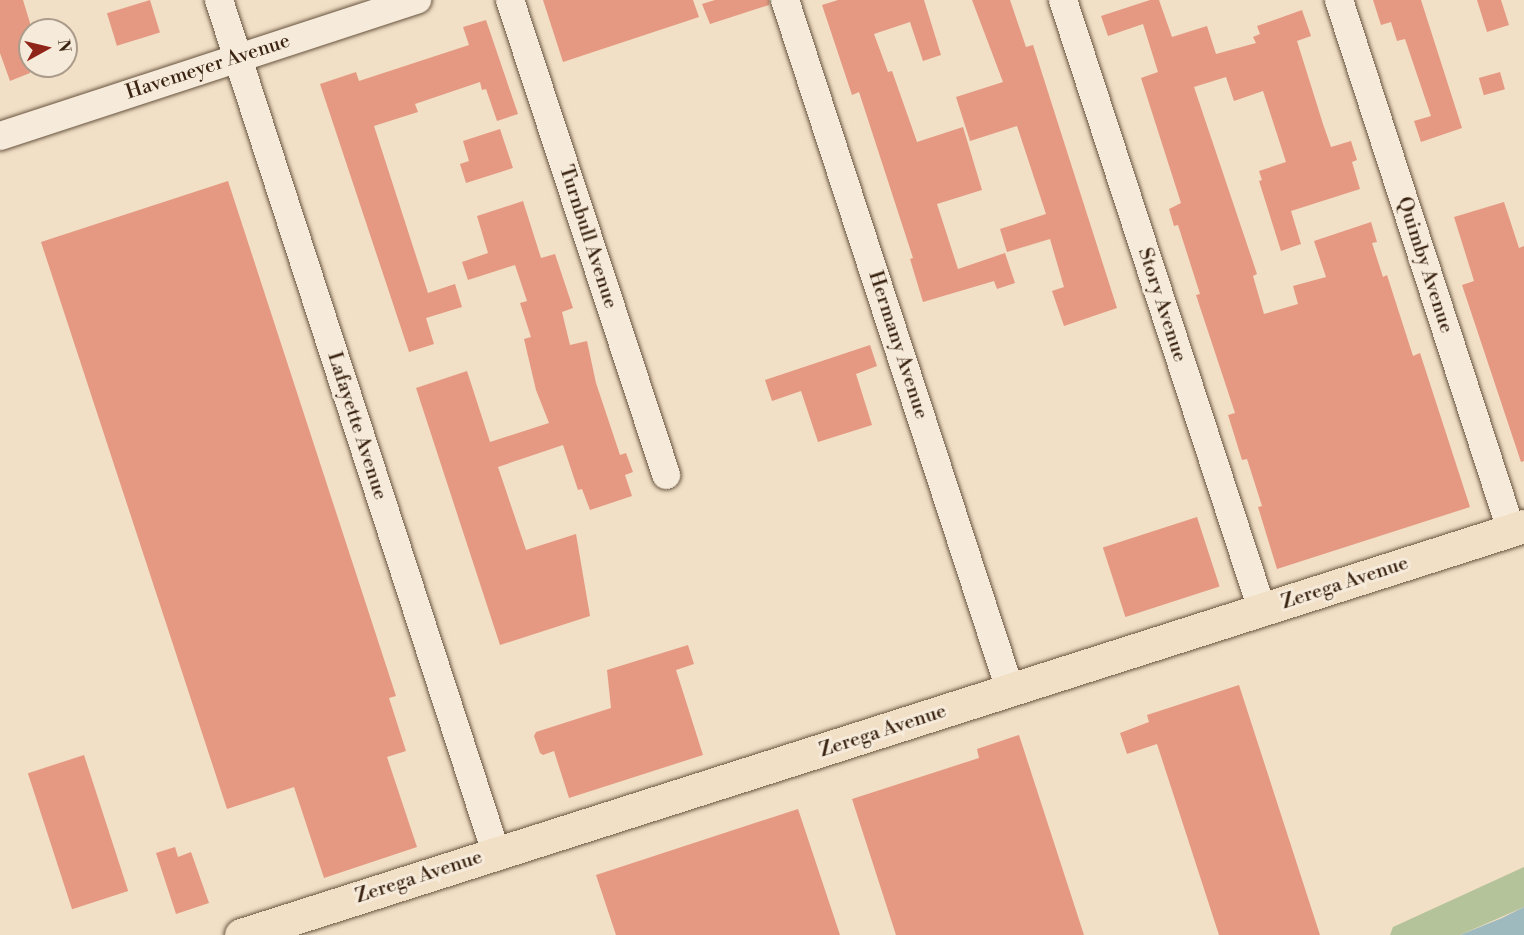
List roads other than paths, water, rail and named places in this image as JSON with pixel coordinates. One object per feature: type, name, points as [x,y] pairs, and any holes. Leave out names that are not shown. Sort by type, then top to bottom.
[{"type":"main road","name":"Zerega Avenue","points":[[241,935],[1518,528]]},
{"type":"street","name":"Lafayette Avenue","points":[[219,0],[496,853]]},
{"type":"street","name":"Havemeyer Avenue","points":[[0,136],[417,0]]},
{"type":"street","name":"Turnbull Avenue","points":[[510,0],[666,475]]},
{"type":"street","name":"Hermany Avenue","points":[[785,0],[1010,690]]},
{"type":"street","name":"Story Avenue","points":[[1063,0],[1262,610]]},
{"type":"street","name":"Quimby Avenue","points":[[1339,0],[1518,528]]},
{"type":"water","points":[[1524,907],[1524,935],[1460,935],[1502,918]]}]
